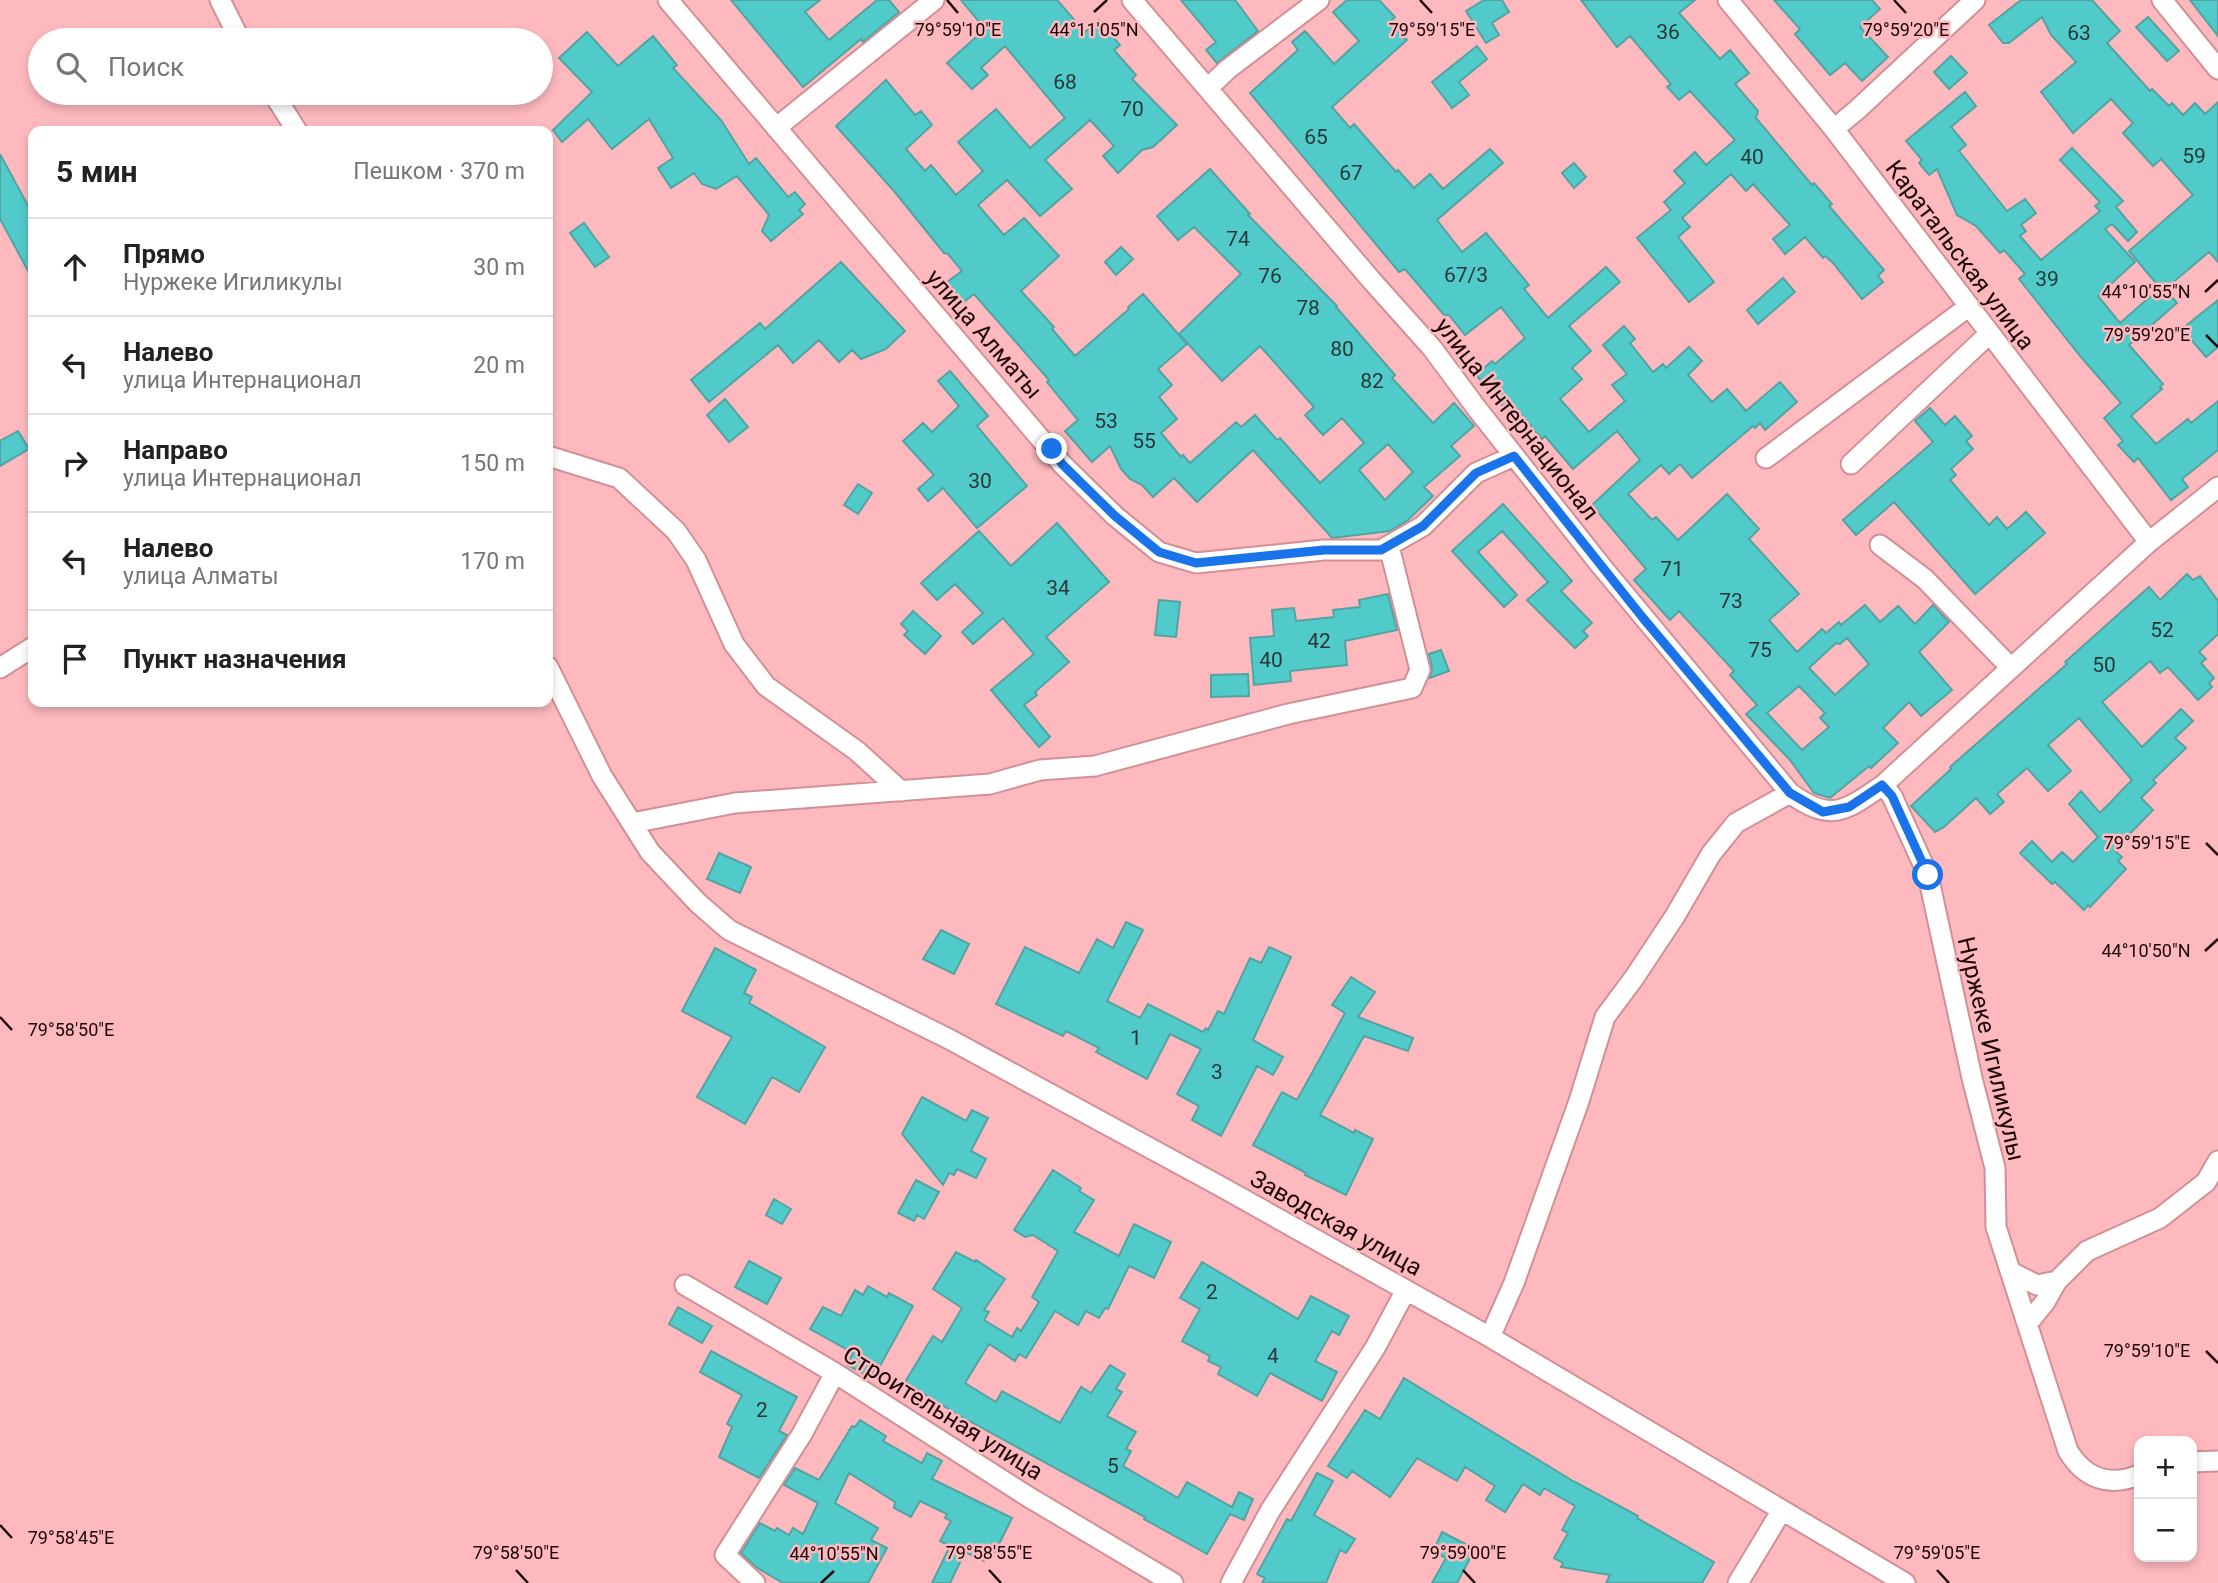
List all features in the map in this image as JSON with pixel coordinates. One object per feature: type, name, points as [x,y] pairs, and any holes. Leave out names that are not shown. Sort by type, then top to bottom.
[{"type":"street","points":[[220,0],[234,28]]},
{"type":"street","name":"улица Алматы","points":[[668,0],[1062,464],[1115,516],[1159,552],[1196,563],[1324,550],[1381,550],[1423,526],[1476,473],[1514,456]]},
{"type":"street","points":[[776,128],[934,0]]},
{"type":"street","name":"улица Интернационал","points":[[1132,0],[1432,348],[1643,618],[1790,793],[1823,812],[1849,807],[1882,785],[2148,542],[2218,487]]},
{"type":"street","points":[[1208,88],[1228,69],[1319,0]]},
{"type":"street","name":"Каратальская улица","points":[[1728,0],[1834,129],[2148,542]]},
{"type":"street","points":[[1834,129],[1975,0]]},
{"type":"street","points":[[2162,0],[2218,69]]},
{"type":"street","points":[[281,105],[294,126]]},
{"type":"street","points":[[1766,458],[1968,307]]},
{"type":"street","points":[[1851,464],[1989,334]]},
{"type":"street","points":[[553,458],[619,478],[666,522],[696,560],[734,643],[766,686],[857,751],[901,791]]},
{"type":"street","points":[[1880,545],[1925,579],[2011,668]]},
{"type":"street","points":[[632,823],[735,803],[990,784],[1040,771],[1095,766],[1288,714],[1412,688],[1420,670],[1389,546]]},
{"type":"street","points":[[0,668],[28,650]]},
{"type":"street","name":"Заводская улица","points":[[553,677],[602,776],[650,852],[698,903],[729,930],[949,1040],[1218,1185],[1490,1337],[1905,1583]]},
{"type":"street","name":"Нуржеке Игиликулы","points":[[1882,785],[1892,796],[1928,875],[1972,1078],[1995,1168],[1996,1227],[2068,1451],[2078,1468],[2098,1479],[2125,1481],[2134,1477]]},
{"type":"street","points":[[1490,1337],[1514,1283],[1579,1101],[1605,1017],[1675,916],[1711,855],[1736,823],[1790,793]]},
{"type":"street","points":[[2028,1322],[2045,1302],[2057,1281],[2087,1251],[2160,1218],[2206,1182],[2218,1161]]},
{"type":"street","points":[[2011,1272],[2037,1285],[2057,1281]]},
{"type":"street","name":"Строительная улица","points":[[685,1285],[835,1373],[1016,1489],[1173,1583]]},
{"type":"street","points":[[1231,1583],[1270,1511],[1375,1348],[1406,1290]]},
{"type":"street","points":[[755,1583],[724,1555],[802,1434],[835,1373]]},
{"type":"street","points":[[2197,1462],[2218,1461]]},
{"type":"street","points":[[1738,1583],[1782,1510]]},
{"type":"building","points":[[731,0],[820,0],[805,12],[829,40],[877,0],[889,0],[899,12],[863,42],[861,39],[803,87]]},
{"type":"building","points":[[961,0],[1057,0],[1085,32],[1099,20],[1120,45],[1114,50],[1136,75],[1132,79],[1177,125],[1153,147],[1142,150],[1118,173],[1103,156],[1114,146],[1090,120],[1045,160],[1072,189],[1040,216],[1007,180],[978,205],[1004,235],[1024,218],[1059,256],[1021,291],[1054,327],[1052,329],[1075,356],[1143,294],[1187,344],[1158,369],[1172,385],[1159,397],[1177,419],[1161,433],[1181,457],[1183,455],[1190,463],[1236,422],[1241,427],[1255,415],[1277,440],[1280,438],[1320,483],[1364,443],[1342,418],[1323,435],[1305,415],[1314,407],[1260,346],[1222,381],[1179,334],[1241,274],[1194,227],[1178,240],[1157,216],[1210,169],[1250,214],[1248,215],[1337,306],[1395,375],[1392,378],[1433,423],[1454,403],[1474,426],[1451,446],[1460,456],[1424,487],[1433,496],[1408,520],[1390,531],[1332,538],[1253,450],[1197,502],[1174,478],[1153,497],[1121,469],[1110,446],[1092,462],[1065,431],[1078,420],[1047,382],[1049,380],[974,294],[955,309],[939,288],[962,271],[836,126],[886,80],[915,115],[921,111],[932,125],[906,149],[925,171],[931,165],[956,195],[983,171],[958,142],[996,109],[1030,148],[1065,118],[1005,46],[981,68],[988,75],[972,89],[947,63],[985,29]],"holes":[[[1388,444],[1413,472],[1385,500],[1359,470]]]},
{"type":"building","points":[[1181,0],[1235,0],[1258,31],[1217,63],[1206,50],[1216,42]]},
{"type":"building","points":[[1347,0],[1379,0],[1395,17],[1390,22],[1407,40],[1332,107],[1350,128],[1354,124],[1396,172],[1398,170],[1414,188],[1430,174],[1443,189],[1490,149],[1503,163],[1437,220],[1462,252],[1486,233],[1529,285],[1524,289],[1548,318],[1606,267],[1620,282],[1569,326],[1591,351],[1572,368],[1582,379],[1560,399],[1589,432],[1625,401],[1612,385],[1627,374],[1603,345],[1624,326],[1635,339],[1630,343],[1653,372],[1663,364],[1666,368],[1689,347],[1702,361],[1688,375],[1712,402],[1727,389],[1746,411],[1780,382],[1797,402],[1765,430],[1760,423],[1755,428],[1753,426],[1692,478],[1680,464],[1669,474],[1661,465],[1628,494],[1652,520],[1656,517],[1678,540],[1727,494],[1759,529],[1749,539],[1799,594],[1769,620],[1797,652],[1822,629],[1826,633],[1839,622],[1841,625],[1865,605],[1880,622],[1898,606],[1915,624],[1933,605],[1949,622],[1919,652],[1952,690],[1921,716],[1909,702],[1883,728],[1898,743],[1871,768],[1869,766],[1830,798],[1814,793],[1790,760],[1746,714],[1757,705],[1730,675],[1734,671],[1679,611],[1670,620],[1634,580],[1646,569],[1592,505],[1640,460],[1617,431],[1573,469],[1545,436],[1542,439],[1513,405],[1507,411],[1476,375],[1492,361],[1495,364],[1525,338],[1501,307],[1465,335],[1405,269],[1399,272],[1250,93],[1298,50],[1292,42],[1305,31],[1334,64],[1359,41],[1333,12]],"holes":[[[1847,638],[1869,664],[1835,695],[1809,668],[1836,643],[1840,644]],[[1799,686],[1825,713],[1820,718],[1829,727],[1802,750],[1767,713]]]},
{"type":"building","points":[[1484,0],[1502,0],[1509,12],[1492,23],[1499,35],[1486,43],[1466,11]]},
{"type":"building","points":[[1581,0],[1695,0],[1679,13],[1720,59],[1730,50],[1749,73],[1735,84],[1758,111],[1756,118],[1812,185],[1814,183],[1832,204],[1829,206],[1884,270],[1878,276],[1883,282],[1862,299],[1833,263],[1825,256],[1823,258],[1805,237],[1785,254],[1773,239],[1790,225],[1753,184],[1746,191],[1731,174],[1682,218],[1690,227],[1678,237],[1714,282],[1689,302],[1637,238],[1671,210],[1664,202],[1685,183],[1674,171],[1695,152],[1706,165],[1735,140],[1690,91],[1679,100],[1667,87],[1671,84],[1630,36],[1617,47]]},
{"type":"building","points":[[1774,0],[1872,0],[1880,9],[1860,27],[1888,57],[1862,81],[1845,63],[1830,75],[1795,34],[1800,29]]},
{"type":"building","points":[[2021,0],[2092,0],[2120,31],[2107,43],[2150,91],[2152,89],[2169,106],[2172,103],[2183,115],[2195,103],[2205,114],[2218,102],[2218,262],[2209,252],[2165,289],[2177,303],[2129,345],[2163,384],[2160,387],[2162,389],[2131,416],[2156,444],[2188,419],[2191,423],[2218,401],[2218,450],[2182,479],[2188,487],[2171,500],[2138,458],[2134,462],[2118,445],[2123,441],[2104,418],[2121,403],[2019,279],[2025,274],[2004,250],[2000,253],[1976,226],[1957,215],[1937,169],[1929,175],[1919,163],[1922,160],[1906,141],[1965,92],[1976,106],[1951,127],[1966,145],[1959,151],[2007,211],[2025,199],[2036,213],[2021,225],[2026,231],[2020,236],[2041,260],[2100,211],[2095,206],[2100,202],[2060,160],[2072,148],[2123,201],[2116,207],[2137,232],[2128,241],[2112,224],[2105,229],[2135,262],[2098,296],[2120,323],[2160,288],[2129,251],[2193,195],[2161,159],[2153,166],[2123,133],[2133,123],[2111,99],[2073,133],[2041,92],[2076,62],[2051,35],[2042,17],[2009,43],[2003,43],[1989,25]]},
{"type":"building","points":[[2190,0],[2218,0],[2218,36]]},
{"type":"building","points":[[2148,17],[2179,51],[2167,61],[2136,27]]},
{"type":"building","points":[[587,32],[618,66],[653,36],[677,65],[673,68],[721,120],[749,164],[756,158],[788,197],[795,192],[805,204],[799,210],[803,214],[771,241],[762,231],[769,215],[737,176],[716,189],[702,184],[694,173],[671,188],[658,168],[673,158],[649,119],[612,149],[588,119],[562,142],[553,130],[592,92],[559,58]]},
{"type":"building","points":[[1477,46],[1487,59],[1459,82],[1469,95],[1452,108],[1432,82]]},
{"type":"building","points":[[1951,56],[1967,73],[1949,89],[1934,72]]},
{"type":"building","points":[[0,154],[28,206],[28,271],[0,219]]},
{"type":"building","points":[[1574,163],[1586,177],[1574,188],[1562,173]]},
{"type":"building","points":[[584,223],[609,257],[595,267],[570,233]]},
{"type":"building","points":[[1121,247],[1133,259],[1116,275],[1105,262]]},
{"type":"building","points":[[841,262],[905,331],[886,349],[861,359],[852,350],[839,362],[819,340],[793,363],[778,345],[709,402],[691,380],[760,323],[765,329]]},
{"type":"building","points":[[1783,278],[1795,292],[1758,324],[1747,310]]},
{"type":"building","points":[[2218,300],[2218,347],[2206,357],[2182,329]]},
{"type":"building","points":[[950,371],[988,416],[977,426],[1027,486],[977,528],[943,488],[928,501],[918,489],[934,475],[903,441],[923,423],[932,432],[959,406],[938,381]]},
{"type":"building","points":[[725,399],[748,427],[729,442],[707,415]]},
{"type":"building","points":[[1930,408],[1945,425],[1955,416],[1972,436],[1966,441],[1973,449],[1951,469],[1956,475],[1950,480],[1989,525],[1997,517],[2007,529],[2026,512],[2045,533],[1975,594],[1894,502],[1856,535],[1843,520],[1933,442],[1915,421]]},
{"type":"building","points":[[18,431],[28,450],[0,466],[0,441]]},
{"type":"building","points":[[858,484],[872,493],[858,514],[844,505]]},
{"type":"building","points":[[1503,504],[1572,581],[1561,591],[1592,623],[1583,631],[1588,636],[1575,648],[1527,600],[1548,582],[1502,531],[1478,552],[1517,595],[1504,607],[1452,551]]},
{"type":"building","points":[[1057,523],[1109,582],[1046,637],[1069,662],[1024,705],[1050,737],[1039,747],[991,690],[1034,654],[1003,618],[973,644],[962,632],[983,613],[955,584],[937,600],[921,583],[979,531],[1011,566]]},
{"type":"building","points":[[2187,574],[2193,580],[2200,576],[2218,601],[2218,634],[2199,652],[2206,659],[2201,663],[2214,678],[2209,683],[2212,687],[2198,700],[2168,667],[2160,673],[2150,661],[2102,702],[2142,747],[2181,709],[2193,721],[2175,738],[2186,748],[2153,780],[2156,783],[2141,798],[2153,810],[2114,850],[2122,857],[2118,861],[2126,869],[2090,907],[2088,905],[2084,910],[2020,853],[2032,841],[2052,862],[2062,852],[2073,862],[2098,837],[2069,804],[2081,791],[2100,813],[2132,780],[2079,718],[2048,745],[2071,771],[2048,791],[2027,768],[1997,794],[2004,802],[1990,814],[1976,798],[1935,832],[1911,806],[1951,769],[1950,767],[2149,587],[2160,600]]},
{"type":"building","points":[[1388,594],[1397,630],[1345,641],[1347,665],[1290,671],[1291,681],[1254,685],[1250,638],[1274,636],[1272,610],[1294,608],[1296,621],[1334,617],[1333,610],[1360,607],[1359,600]]},
{"type":"building","points":[[1159,600],[1180,602],[1176,637],[1155,635]]},
{"type":"building","points":[[913,611],[941,636],[925,654],[904,635],[908,631],[901,624]]},
{"type":"building","points":[[1441,650],[1449,671],[1430,678],[1432,668],[1429,654]]},
{"type":"building","points":[[1248,674],[1249,696],[1211,697],[1211,675]]},
{"type":"building","points":[[719,853],[751,867],[740,893],[707,879]]},
{"type":"building","points":[[1126,922],[1143,930],[1107,1001],[1140,1018],[1148,1004],[1203,1032],[1206,1028],[1208,1030],[1218,1011],[1224,1014],[1250,958],[1261,963],[1269,947],[1291,957],[1253,1040],[1283,1057],[1273,1075],[1257,1066],[1221,1136],[1192,1120],[1199,1106],[1177,1094],[1201,1049],[1170,1034],[1147,1079],[1096,1052],[1099,1048],[1066,1031],[1063,1036],[996,1004],[1025,947],[1079,973],[1097,939],[1113,948]]},
{"type":"building","points":[[941,930],[969,944],[954,974],[923,959]]},
{"type":"building","points":[[715,948],[756,970],[744,993],[752,997],[749,1003],[825,1047],[799,1092],[772,1077],[745,1124],[697,1097],[732,1037],[682,1011]]},
{"type":"building","points":[[1351,977],[1375,992],[1358,1017],[1413,1038],[1408,1051],[1364,1036],[1320,1115],[1354,1133],[1355,1130],[1373,1139],[1346,1195],[1253,1145],[1282,1092],[1297,1100],[1345,1013],[1332,1005]]},
{"type":"building","points":[[922,1097],[966,1121],[972,1110],[988,1118],[971,1151],[986,1159],[976,1178],[957,1169],[954,1175],[949,1173],[943,1185],[902,1134]]},
{"type":"building","points":[[1053,1170],[1094,1200],[1074,1232],[1119,1256],[1134,1224],[1171,1242],[1154,1278],[1129,1266],[1108,1309],[1105,1308],[1099,1318],[1086,1311],[1078,1325],[1055,1311],[1026,1358],[1019,1354],[1015,1361],[989,1344],[965,1383],[996,1402],[1002,1391],[1060,1423],[1081,1387],[1091,1393],[1110,1365],[1125,1374],[1116,1389],[1122,1392],[1107,1416],[1136,1432],[1126,1449],[1131,1451],[1123,1466],[1178,1498],[1187,1482],[1232,1507],[1239,1492],[1253,1499],[1244,1520],[1230,1514],[1207,1554],[960,1416],[905,1382],[933,1336],[942,1342],[962,1308],[933,1289],[956,1252],[975,1262],[976,1260],[1005,1279],[984,1310],[989,1312],[984,1320],[1012,1337],[1017,1328],[1021,1331],[1039,1302],[1032,1297],[1058,1251],[1033,1235],[1025,1237],[1014,1230]]},
{"type":"building","points":[[916,1180],[939,1192],[924,1219],[917,1215],[914,1221],[898,1213]]},
{"type":"building","points":[[774,1199],[791,1209],[782,1224],[766,1215]]},
{"type":"building","points":[[749,1261],[781,1278],[767,1304],[735,1287]]},
{"type":"building","points":[[1202,1262],[1298,1319],[1311,1296],[1349,1316],[1339,1335],[1332,1331],[1315,1361],[1337,1372],[1322,1401],[1270,1373],[1257,1396],[1218,1374],[1221,1367],[1208,1361],[1210,1356],[1182,1341],[1200,1309],[1180,1298]]},
{"type":"building","points":[[868,1286],[887,1297],[889,1293],[913,1306],[875,1375],[866,1370],[864,1374],[847,1365],[853,1353],[810,1329],[823,1307],[841,1316],[855,1290],[863,1295]]},
{"type":"building","points":[[678,1307],[712,1326],[702,1343],[669,1324]]},
{"type":"building","points":[[711,1351],[797,1397],[779,1431],[787,1435],[759,1478],[719,1457],[732,1427],[727,1424],[742,1395],[700,1372]]},
{"type":"building","points":[[1404,1378],[1573,1481],[1714,1562],[1702,1583],[1606,1583],[1610,1575],[1561,1567],[1563,1563],[1554,1558],[1568,1533],[1562,1530],[1575,1506],[1544,1488],[1540,1495],[1523,1484],[1505,1512],[1486,1500],[1495,1486],[1465,1467],[1457,1481],[1417,1458],[1390,1497],[1352,1471],[1347,1478],[1328,1466],[1365,1410],[1380,1419]]},
{"type":"building","points":[[860,1420],[886,1436],[883,1441],[922,1463],[927,1453],[942,1461],[932,1479],[1012,1518],[995,1552],[990,1549],[984,1561],[965,1552],[950,1583],[932,1583],[950,1546],[940,1541],[951,1521],[945,1518],[947,1514],[920,1501],[911,1517],[894,1508],[895,1502],[849,1473],[835,1503],[878,1528],[871,1540],[887,1548],[868,1583],[783,1583],[756,1567],[741,1553],[760,1523],[789,1535],[793,1528],[803,1534],[818,1503],[784,1485],[795,1468],[819,1480],[852,1426],[855,1427]]},
{"type":"building","points":[[1317,1473],[1333,1481],[1314,1515],[1355,1539],[1346,1553],[1340,1550],[1326,1583],[1262,1583],[1265,1578],[1257,1574],[1287,1519],[1291,1521]]},
{"type":"building","points":[[1442,1532],[1475,1549],[1457,1583],[1432,1583],[1446,1558],[1433,1551]]},
{"type":"route","points":[[1052,449],[1062,464],[1115,516],[1159,552],[1196,563],[1324,550],[1381,550],[1423,526],[1476,473],[1514,456],[1643,618],[1790,793],[1823,812],[1849,807],[1882,785],[1892,796],[1928,875]]}]
